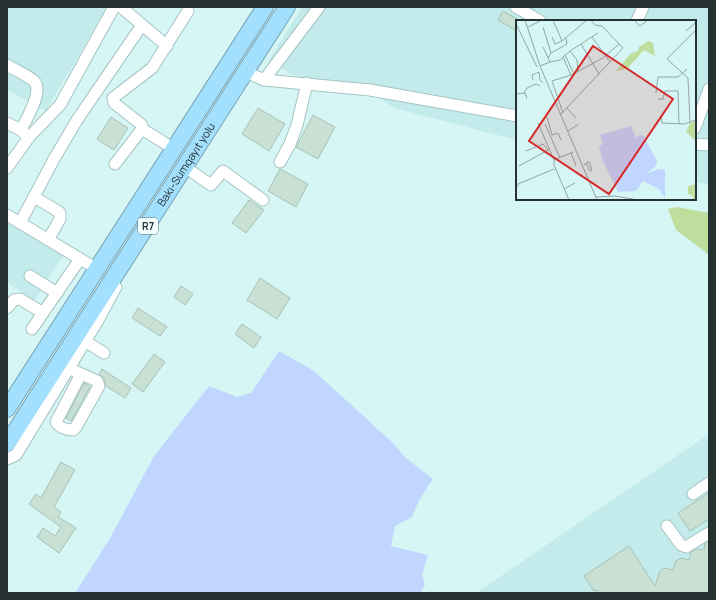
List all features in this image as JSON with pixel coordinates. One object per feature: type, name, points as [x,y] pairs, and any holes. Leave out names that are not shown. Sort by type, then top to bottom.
[{"type":"highway","name":"Bakı-Sumqayıt yolu","points":[[7,410],[265,7]]},
{"type":"highway","name":"Bakı-Sumqayıt yolu","points":[[7,444],[288,7]]},
{"type":"lane","points":[[25,134],[60,104],[114,7]]},
{"type":"lane","points":[[121,7],[167,46]]},
{"type":"lane","points":[[264,80],[319,7]]},
{"type":"lane","points":[[636,20],[643,7]]},
{"type":"lane","points":[[523,9],[539,20]]},
{"type":"lane","points":[[174,149],[142,129],[139,122],[114,103],[113,98],[152,68],[188,11]]},
{"type":"lane","points":[[20,223],[54,159],[77,120],[142,25]]},
{"type":"lane","points":[[7,65],[34,82],[37,87],[38,95],[25,134],[16,154],[7,168]]},
{"type":"lane","points":[[246,72],[264,80],[370,90],[516,116]]},
{"type":"lane","points":[[280,162],[290,144],[306,83]]},
{"type":"lane","points":[[696,124],[703,100],[709,89]]},
{"type":"lane","points":[[7,123],[25,134]]},
{"type":"lane","points":[[115,164],[142,129]]},
{"type":"lane","points":[[696,144],[709,146]]},
{"type":"lane","points":[[185,167],[211,185],[223,171],[263,200]]},
{"type":"lane","points":[[34,198],[56,210],[60,214],[60,219],[48,240]]},
{"type":"lane","points":[[7,215],[97,269]]},
{"type":"lane","points":[[32,329],[80,259]]},
{"type":"lane","points":[[7,459],[16,455],[85,341],[117,285],[119,270]]},
{"type":"lane","points":[[30,276],[57,293]]},
{"type":"lane","points":[[7,308],[14,300],[20,300],[43,314]]},
{"type":"lane","points":[[85,341],[104,353]]},
{"type":"lane","points":[[68,368],[97,381],[99,386],[76,427],[73,430],[68,430],[58,425],[56,422],[81,374]]},
{"type":"lane","points":[[693,494],[709,484]]},
{"type":"lane","points":[[667,526],[681,545],[686,547],[709,533]]},
{"type":"shaded area","points":[[7,7],[107,7],[46,111],[7,90]]},
{"type":"shaded area","points":[[302,7],[709,7],[709,185],[696,182],[696,20],[516,20],[516,140],[394,108],[376,95],[379,88],[293,76],[269,60]]},
{"type":"shaded area","points":[[8,221],[65,253],[34,301],[7,282]]},
{"type":"shaded area","points":[[279,351],[314,371],[392,442],[406,458],[433,479],[421,497],[412,517],[395,526],[391,546],[428,555],[422,575],[425,585],[420,593],[75,593],[109,540],[154,456],[209,386],[237,397],[251,393]]},
{"type":"shaded area","points":[[709,434],[709,593],[476,593]]},
{"type":"green space","points":[[677,207],[709,213],[709,255],[676,230],[668,209]]},
{"type":"building","points":[[503,11],[517,19],[516,30],[498,20]]},
{"type":"building","points":[[258,108],[285,124],[269,151],[242,134]]},
{"type":"building","points":[[313,115],[335,127],[318,159],[296,147]]},
{"type":"building","points":[[111,117],[128,128],[114,150],[97,139]]},
{"type":"building","points":[[280,169],[308,184],[296,207],[268,191]]},
{"type":"building","points":[[249,200],[264,210],[246,233],[232,223]]},
{"type":"building","points":[[260,278],[290,298],[277,319],[247,300]]},
{"type":"building","points":[[181,286],[193,294],[185,305],[174,297]]},
{"type":"building","points":[[138,308],[167,327],[160,336],[132,318]]},
{"type":"building","points":[[242,324],[261,337],[254,348],[235,334]]},
{"type":"building","points":[[154,354],[165,362],[143,392],[132,384]]},
{"type":"building","points":[[102,369],[131,388],[125,398],[106,386],[104,378],[99,374]]},
{"type":"building","points":[[84,383],[90,387],[71,421],[66,418]]},
{"type":"building","points":[[61,462],[75,470],[54,507],[61,512],[58,517],[76,528],[59,553],[37,537],[43,528],[55,536],[61,527],[29,504],[36,494],[41,498]]},
{"type":"building","points":[[709,493],[709,519],[690,531],[678,513]]},
{"type":"building","points":[[709,541],[709,593],[599,593],[597,590],[594,591],[584,576],[629,546],[655,586],[660,571],[665,568],[673,570],[676,561],[681,558],[689,560],[691,552],[697,549],[704,550],[705,543]]}]
